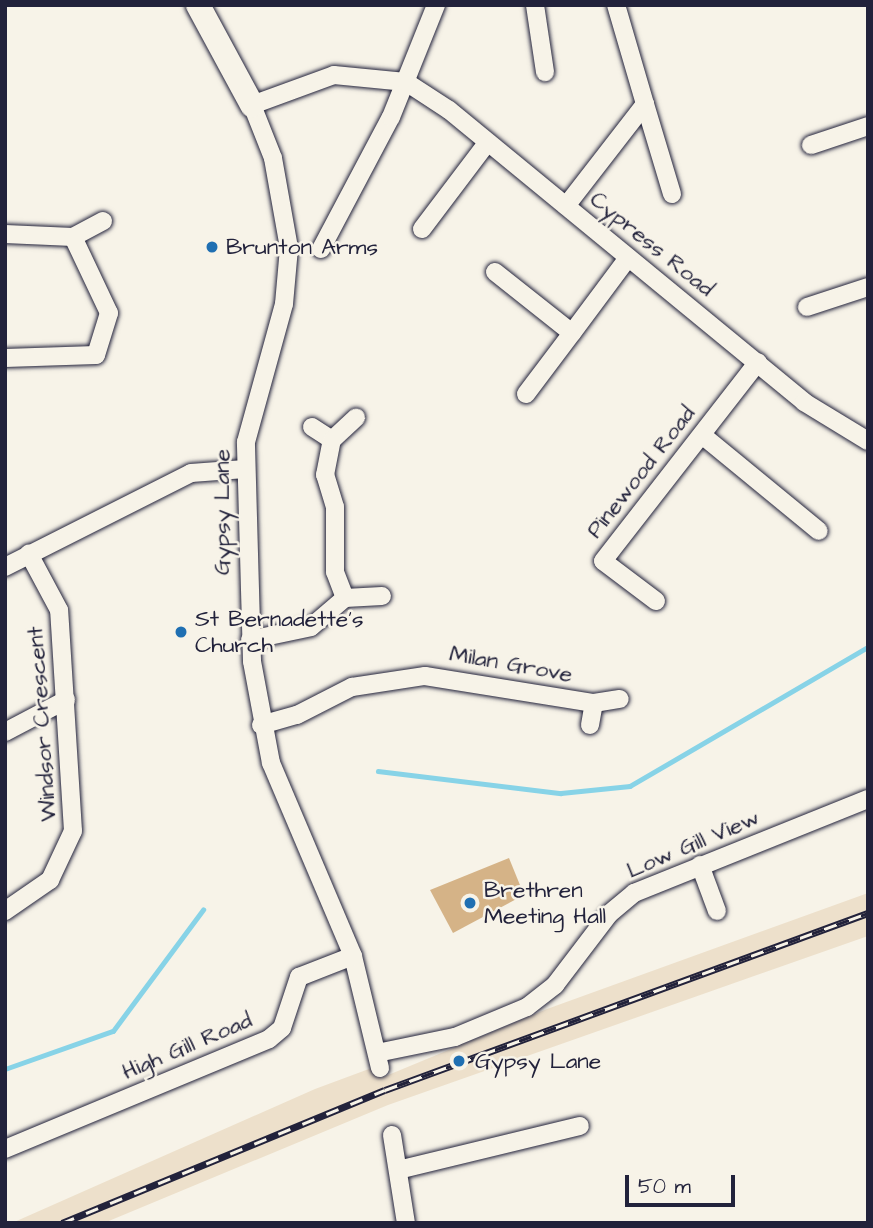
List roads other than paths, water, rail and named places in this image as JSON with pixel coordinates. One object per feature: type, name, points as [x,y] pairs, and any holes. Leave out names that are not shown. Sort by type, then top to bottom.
[{"type":"street","points":[[198,5],[252,105],[334,75],[405,82]]},
{"type":"street","points":[[321,249],[405,82],[436,5]]},
{"type":"street","points":[[535,5],[545,72]]},
{"type":"street","points":[[616,5],[672,194]]},
{"type":"street","name":"Cypress Road","points":[[405,82],[566,206],[804,402],[868,441]]},
{"type":"street","points":[[566,206],[645,104]]},
{"type":"street","name":"Gypsy Lane","points":[[252,105],[281,190],[289,247],[284,304],[249,416],[245,469],[250,640],[261,725],[293,818],[353,957],[379,1060]]},
{"type":"street","points":[[811,145],[868,126]]},
{"type":"street","points":[[422,229],[487,143]]},
{"type":"street","points":[[5,234],[73,237],[103,221]]},
{"type":"street","points":[[5,358],[96,355],[109,313],[73,237]]},
{"type":"street","points":[[526,394],[628,258]]},
{"type":"street","points":[[495,272],[572,334]]},
{"type":"street","points":[[807,307],[868,287]]},
{"type":"street","name":"Pinewood Road","points":[[656,601],[603,561],[758,362]]},
{"type":"street","points":[[345,598],[331,547],[335,507],[325,475],[332,440],[356,418]]},
{"type":"street","points":[[312,427],[332,440]]},
{"type":"street","points":[[702,435],[819,531]]},
{"type":"street","points":[[5,567],[191,473],[245,469]]},
{"type":"street","name":"Windsor Crescent","points":[[5,911],[50,880],[73,831],[59,610],[29,554]]},
{"type":"street","points":[[250,640],[311,628],[345,598],[382,596]]},
{"type":"street","name":"Milan Grove","points":[[261,725],[297,715],[352,687],[425,676],[594,703],[620,699]]},
{"type":"street","points":[[5,732],[66,700]]},
{"type":"street","name":"Milan Grove","points":[[590,725],[594,703]]},
{"type":"street","name":"Low Gill View","points":[[379,1060],[455,1037],[527,1007],[555,985],[620,903],[700,865],[868,799]]},
{"type":"street","points":[[700,865],[717,911]]},
{"type":"street","name":"High Gill Road","points":[[5,1149],[269,1039],[282,1028],[299,977],[353,957]]},
{"type":"street","points":[[398,1170],[580,1126]]},
{"type":"street","points":[[392,1135],[406,1223]]},
{"type":"waterway","points":[[378,771],[561,793],[630,786],[868,647]]},
{"type":"waterway","points":[[5,1069],[113,1031],[203,910]]},
{"type":"railway","points":[[62,1223],[385,1090],[868,913]]},
{"type":"place","name":"Brunton Arms","points":[[212,247]]},
{"type":"place","name":"St Bernadette’s Church","points":[[181,632]]},
{"type":"place","name":"Brethren Meeting Hall","points":[[470,903]]},
{"type":"place","name":"Gypsy Lane","points":[[459,1061]]}]
